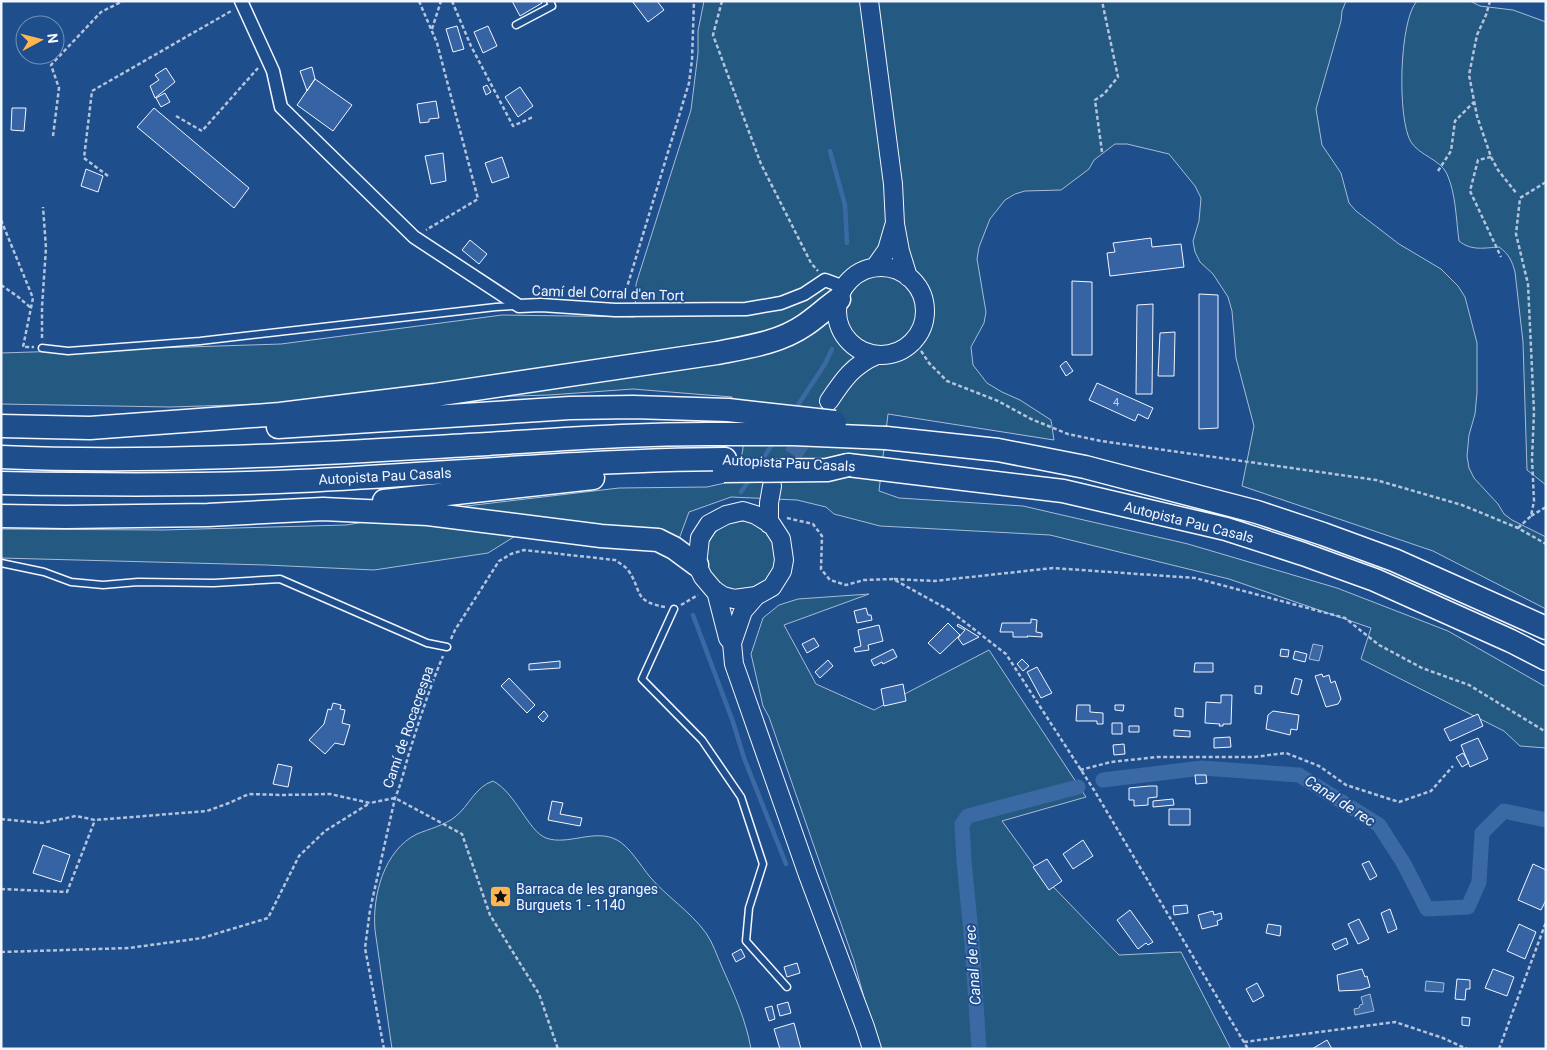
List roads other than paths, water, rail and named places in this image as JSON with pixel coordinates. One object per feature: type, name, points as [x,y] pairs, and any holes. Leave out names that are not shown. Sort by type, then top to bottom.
[{"type":"highway","points":[[90,428],[289,413],[435,395],[717,353],[760,345],[805,325],[841,293]]},
{"type":"highway","points":[[1,426],[140,430],[305,427],[570,408],[642,407],[728,410],[887,433]]},
{"type":"highway","name":"Autopista Pau Casals","points":[[1,457],[137,460],[401,449],[667,433],[887,433],[998,450],[1085,467],[1258,512],[1314,530],[1394,560],[1546,628]]},
{"type":"highway","name":"Autopista Pau Casals","points":[[1,483],[132,486],[298,481],[652,460],[724,465],[799,461],[848,465],[1063,491],[1226,529],[1375,580],[1546,660]]},
{"type":"highway","points":[[323,510],[392,500],[724,465]]},
{"type":"highway","points":[[1,516],[198,515],[323,510],[428,514],[601,536],[658,540],[674,548],[697,565]]},
{"type":"street","points":[[869,1],[893,184],[895,224],[900,251],[908,276]]},
{"type":"street","name":"Camí del Corral d'en Tort","points":[[242,3],[273,70],[281,107],[414,237],[519,306],[541,305],[619,310],[710,310],[764,307],[804,294],[825,280],[841,293]]},
{"type":"street","points":[[875,268],[887,250],[895,224]]},
{"type":"street","points":[[875,268],[896,270],[908,276],[922,295],[924,307],[924,319],[921,330],[914,340],[898,352],[887,355],[877,355],[863,351],[851,343],[841,330],[837,315],[841,293],[852,278],[863,271],[875,268]]},
{"type":"street","points":[[846,375],[844,370],[851,343]]},
{"type":"street","points":[[829,401],[846,375],[863,361],[877,355]]},
{"type":"street","points":[[748,512],[766,488],[772,486],[769,504],[772,526]]},
{"type":"street","points":[[756,596],[734,599],[723,596],[703,577],[697,565],[700,538],[709,524],[726,515],[743,511],[756,515],[772,526],[781,539],[784,560],[782,570],[772,587],[756,596],[743,610],[732,643],[734,664],[747,705],[872,1049]]},
{"type":"street","points":[[716,591],[728,638],[732,643]]},
{"type":"lane","points":[[516,25],[552,6],[550,1]]},
{"type":"lane","points":[[42,348],[68,352],[200,341],[487,308],[519,306]]},
{"type":"lane","points":[[1,563],[44,572],[71,582],[103,585],[138,582],[214,583],[280,578],[427,644],[447,648]]},
{"type":"lane","points":[[674,609],[642,679],[702,740],[741,797],[763,864],[749,908],[746,942],[787,987]]},
{"type":"waterway","points":[[830,151],[845,205],[847,243]]},
{"type":"waterway","points":[[794,411],[825,364],[832,349]]},
{"type":"waterway","points":[[760,464],[774,441]]},
{"type":"waterway","points":[[741,492],[750,479]]},
{"type":"waterway","points":[[693,615],[733,722],[744,758],[786,864]]},
{"type":"waterway","name":"Canal de rec","points":[[1103,780],[1202,768],[1299,775],[1379,825],[1404,864],[1427,909],[1468,907],[1479,882],[1482,833],[1504,811],[1546,820]]},
{"type":"waterway","name":"Canal de rec","points":[[979,1049],[962,824],[968,816],[1078,787]]},
{"type":"tunnel","points":[[777,477],[812,427]]},
{"type":"place","name":"Barraca de les granges Burguets 1 - 1140","points":[[500,897]]}]
